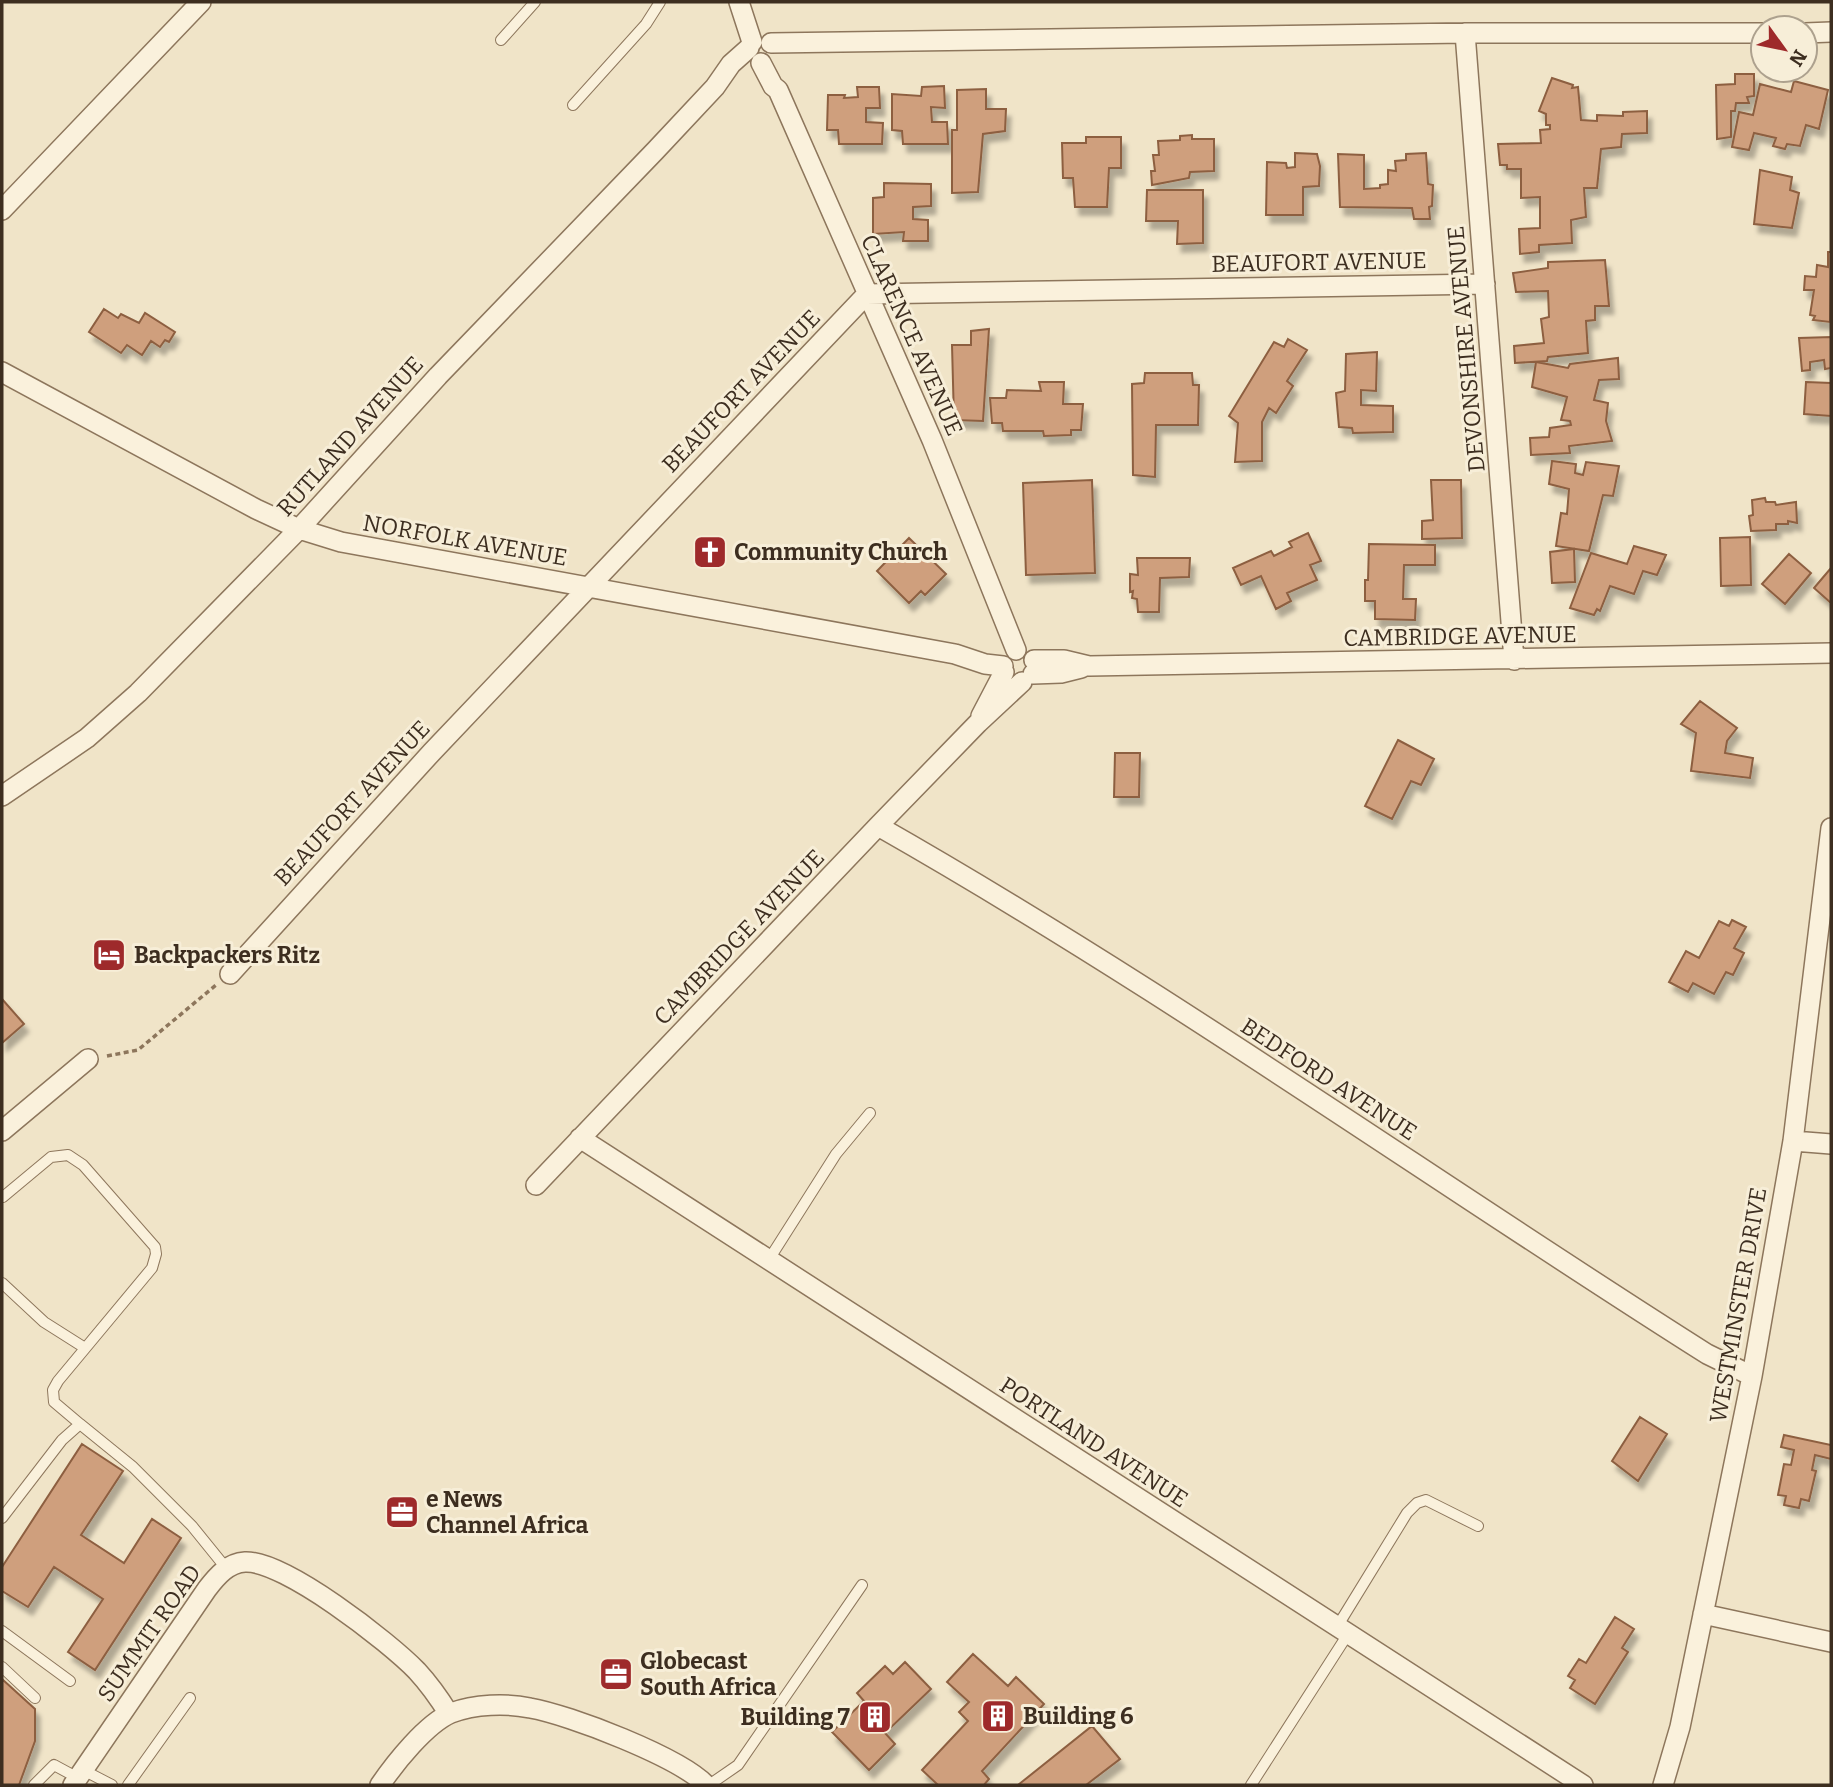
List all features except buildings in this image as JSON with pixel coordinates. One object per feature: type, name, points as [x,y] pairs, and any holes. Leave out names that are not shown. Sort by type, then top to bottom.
[{"type":"street","points":[[2,209],[201,2]]},
{"type":"street","name":"CLARENCE AVENUE","points":[[740,4],[754,20],[762,51],[778,90],[932,440],[997,601],[1019,664]]},
{"type":"street","name":"RUTLAND AVENUE","points":[[2,796],[87,738],[115,714],[299,529],[438,376],[715,87],[731,64],[762,51],[787,52],[803,44],[1465,33],[1749,33]]},
{"type":"street","name":"DEVONSHIRE AVENUE","points":[[1465,33],[1514,660]]},
{"type":"street","name":"BEAUFORT AVENUE","points":[[230,974],[361,828],[867,294],[1485,284]]},
{"type":"street","name":"NORFOLK AVENUE","points":[[2,373],[244,502],[299,529],[341,542],[955,654],[985,664],[1019,664]]},
{"type":"street","name":"CAMBRIDGE AVENUE","points":[[536,1185],[878,826],[978,723],[1003,702],[1019,664],[1065,660],[1089,666],[1831,653]]},
{"type":"street","name":"BEDFORD AVENUE","points":[[878,826],[973,880],[1248,1055],[1707,1354],[1752,1376]]},
{"type":"street","name":"WESTMINSTER DRIVE","points":[[1663,1785],[1680,1727],[1752,1376],[1793,1141],[1831,828]]},
{"type":"street","points":[[2,1131],[88,1059]]},
{"type":"street","name":"PORTLAND AVENUE","points":[[580,1138],[1583,1785]]},
{"type":"street","points":[[1793,1141],[1831,1144]]},
{"type":"street","name":"SUMMIT ROAD","points":[[78,1778],[207,1588],[226,1568],[235,1564],[248,1562],[271,1567],[316,1592],[416,1671],[436,1692],[449,1714]]},
{"type":"street","points":[[1703,1615],[1831,1642]]},
{"type":"street","points":[[380,1785],[419,1739],[449,1714],[472,1707],[501,1705],[530,1707],[564,1717],[661,1756],[708,1785]]},
{"type":"lane","points":[[500,40],[535,2]]},
{"type":"lane","points":[[573,105],[646,24],[660,2]]},
{"type":"lane","points":[[768,1261],[836,1154],[870,1113]]},
{"type":"lane","points":[[2,1196],[51,1157],[68,1155],[83,1165],[155,1247],[152,1268],[53,1390],[54,1402],[133,1467],[192,1526],[226,1568]]},
{"type":"lane","points":[[2,1283],[44,1322],[85,1348]]},
{"type":"lane","points":[[2,1518],[62,1440],[80,1424]]},
{"type":"lane","points":[[1251,1785],[1343,1631],[1407,1513],[1417,1503],[1426,1500],[1478,1526]]},
{"type":"lane","points":[[708,1785],[738,1765],[862,1585]]},
{"type":"lane","points":[[2,1631],[70,1681]]},
{"type":"lane","points":[[2,1667],[35,1698]]},
{"type":"lane","points":[[128,1785],[190,1698]]},
{"type":"lane","points":[[34,1785],[54,1765],[78,1778],[113,1785]]},
{"type":"path","points":[[88,1059],[138,1050],[230,974]]},
{"type":"place","name":"Community Church","points":[[710,552]]},
{"type":"place","name":"Backpackers Ritz","points":[[109,955]]},
{"type":"place","name":"e News Channel Africa","points":[[402,1512]]},
{"type":"place","name":"Globecast South Africa","points":[[616,1674]]},
{"type":"place","name":"Building 6","points":[[998,1716]]},
{"type":"place","name":"Building 7","points":[[875,1717]]}]
